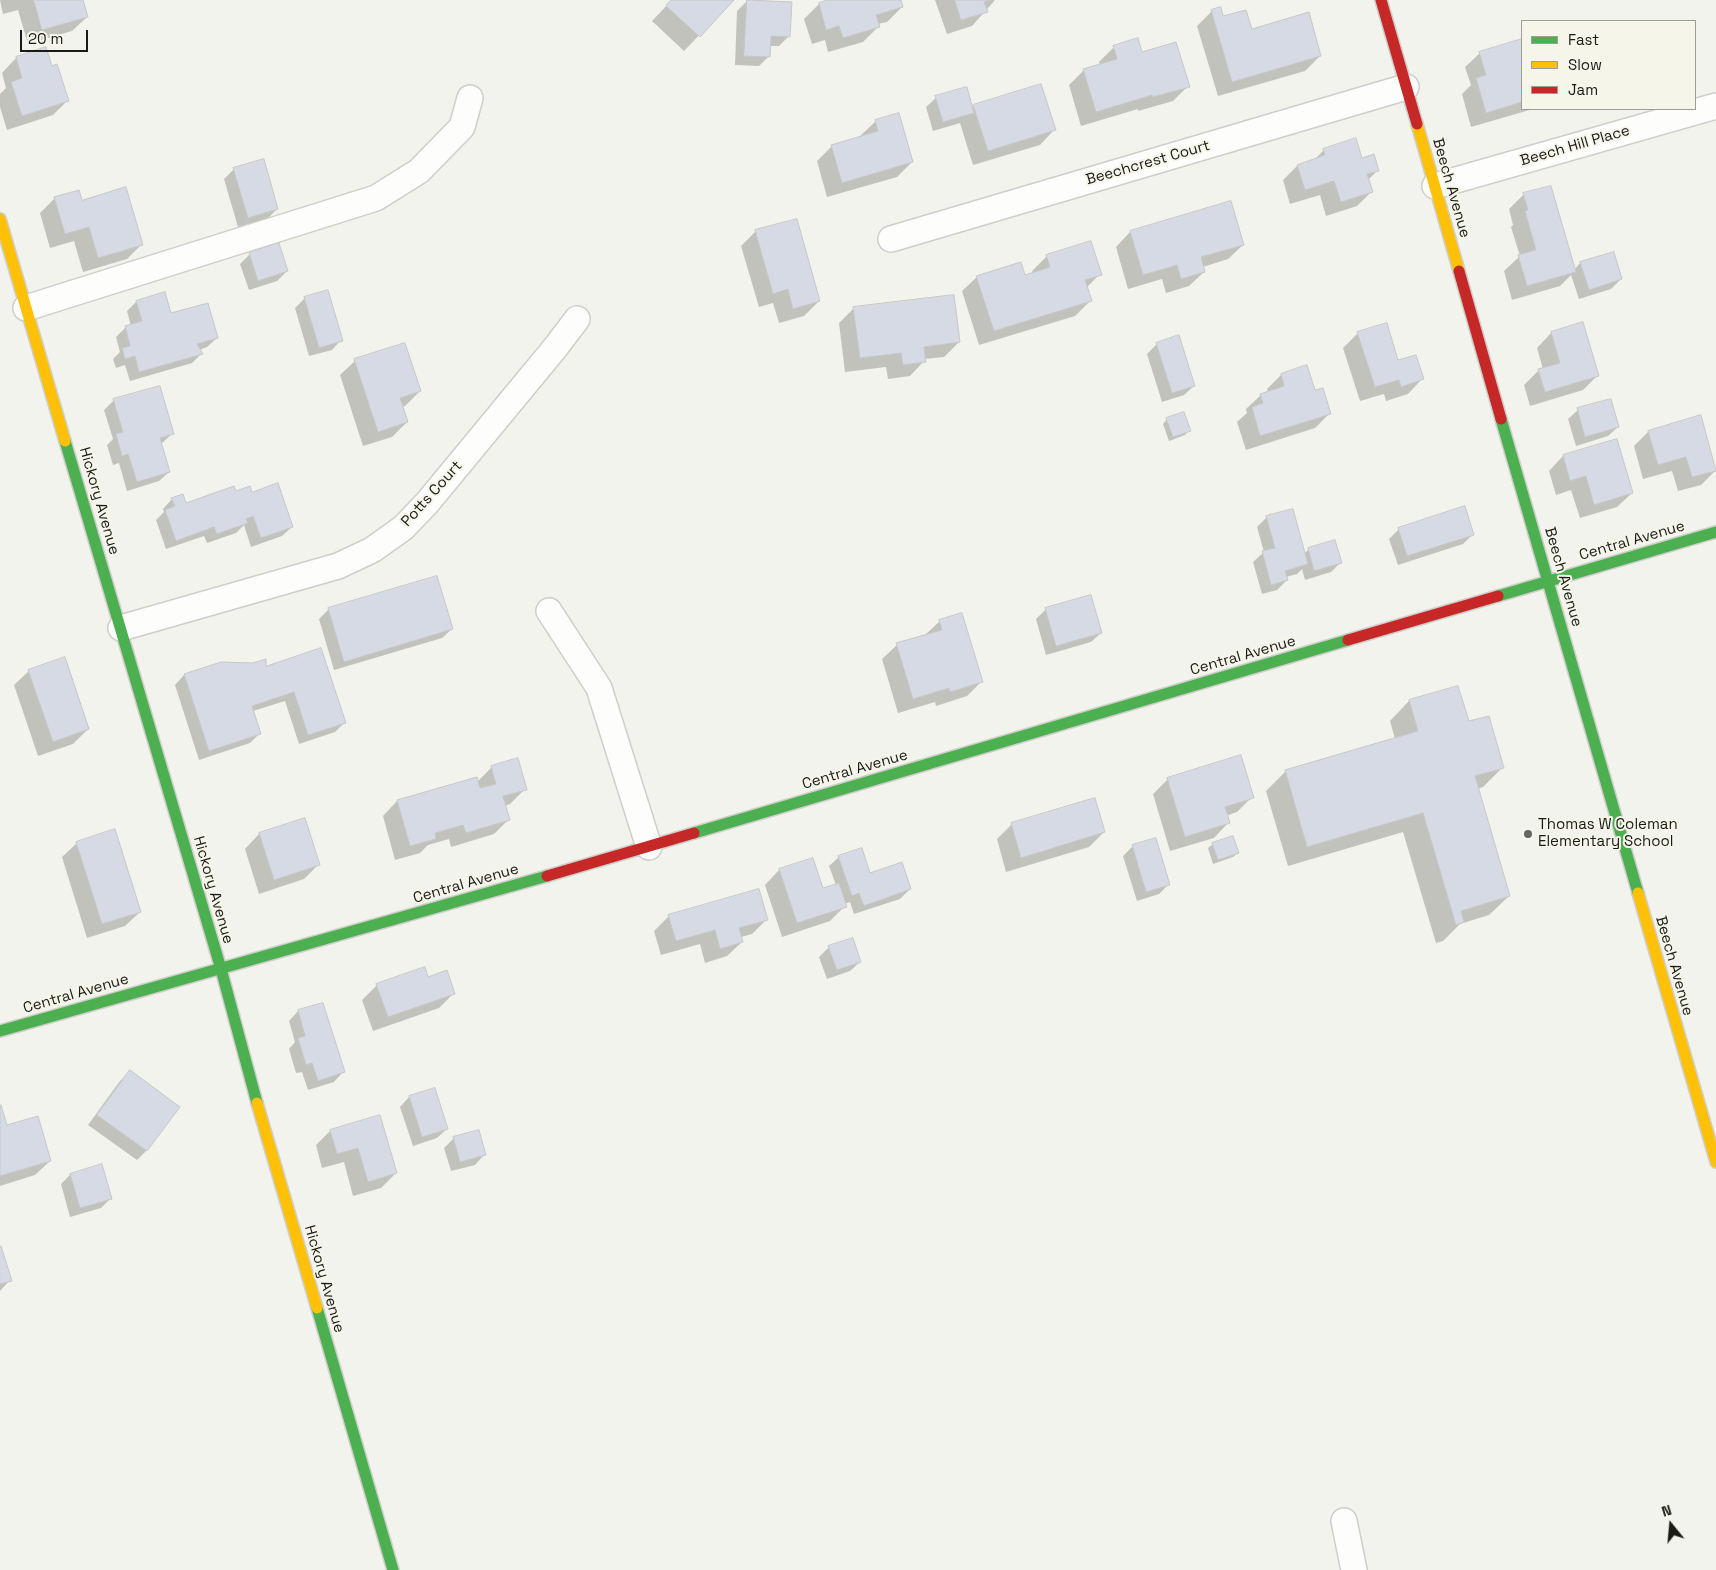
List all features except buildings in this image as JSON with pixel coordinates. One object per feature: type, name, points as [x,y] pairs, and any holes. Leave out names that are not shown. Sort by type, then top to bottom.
[{"type":"street","name":"Beech Avenue","points":[[1381,0],[1549,581],[1581,703],[1716,1162]]},
{"type":"street","name":"Beechcrest Court","points":[[891,239],[1406,87]]},
{"type":"street","points":[[26,308],[376,198],[419,171],[462,127],[470,98]]},
{"type":"street","name":"Beech Hill Place","points":[[1434,186],[1716,106]]},
{"type":"street","name":"Hickory Avenue","points":[[0,219],[221,969],[255,1096],[393,1570]]},
{"type":"street","name":"Potts Court","points":[[121,628],[338,566],[372,550],[403,528],[427,503],[577,319]]},
{"type":"street","name":"Central Avenue","points":[[0,1031],[443,907],[1716,532]]},
{"type":"street","points":[[549,611],[599,688],[649,846]]},
{"type":"street","points":[[1344,1520],[1354,1570]]},
{"type":"traffic: fast","points":[[1501,419],[1638,893]]},
{"type":"traffic: fast","points":[[65,441],[221,969],[257,1103]]},
{"type":"traffic: fast","points":[[1498,596],[1716,532]]},
{"type":"traffic: fast","points":[[694,833],[1348,640]]},
{"type":"traffic: fast","points":[[0,1031],[547,876]]},
{"type":"traffic: fast","points":[[317,1308],[393,1570]]},
{"type":"traffic: slow","points":[[1417,124],[1459,271]]},
{"type":"traffic: slow","points":[[0,219],[65,441]]},
{"type":"traffic: slow","points":[[1638,893],[1716,1162]]},
{"type":"traffic: slow","points":[[257,1103],[317,1308]]},
{"type":"traffic: jam","points":[[1381,0],[1417,124]]},
{"type":"traffic: jam","points":[[1459,271],[1501,419]]},
{"type":"traffic: jam","points":[[1348,640],[1498,596]]},
{"type":"traffic: jam","points":[[547,876],[694,833]]},
{"type":"place","name":"Thomas W Coleman Elementary School","points":[[1528,834]]}]
